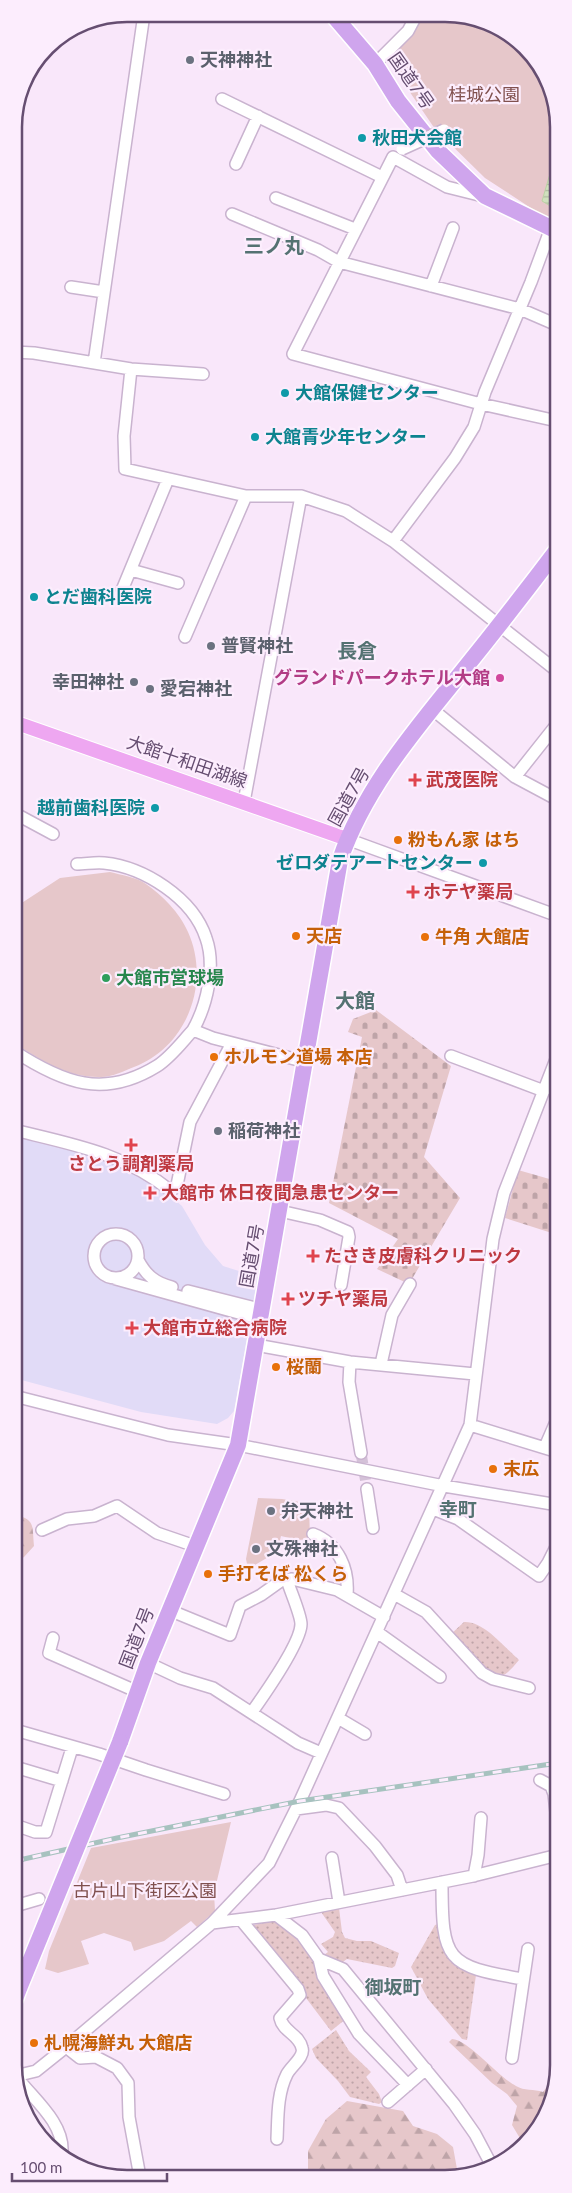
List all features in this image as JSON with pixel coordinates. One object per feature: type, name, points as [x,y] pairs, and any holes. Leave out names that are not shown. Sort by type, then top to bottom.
[{"type":"highway","name":"国道7号","points":[[339,22],[375,64],[398,101],[438,151],[485,196],[550,228]]},
{"type":"highway","name":"国道7号","points":[[22,1980],[120,1742],[169,1610],[238,1445],[340,860],[347,839],[365,803],[432,709],[550,559]]},
{"type":"main road","name":"大館十和田湖線","points":[[23,725],[347,839]]},
{"type":"street","points":[[94,363],[143,22]]},
{"type":"street","points":[[375,64],[408,30],[413,22]]},
{"type":"street","points":[[222,99],[382,177]]},
{"type":"street","points":[[236,164],[258,116]]},
{"type":"street","points":[[444,130],[397,153],[382,177],[338,262],[293,354],[481,404],[550,419]]},
{"type":"street","points":[[397,153],[447,186],[485,196]]},
{"type":"street","points":[[276,198],[355,230]]},
{"type":"street","points":[[232,214],[318,250],[338,262],[520,309],[550,322]]},
{"type":"street","points":[[431,286],[454,228]]},
{"type":"street","points":[[393,541],[455,458],[474,427],[481,404],[550,239]]},
{"type":"street","points":[[71,287],[104,292]]},
{"type":"street","points":[[23,352],[34,352],[131,369],[204,374]]},
{"type":"street","points":[[131,369],[124,436],[125,469],[246,496],[300,496],[346,511],[393,541],[550,665]]},
{"type":"street","points":[[120,595],[168,479]]},
{"type":"street","points":[[185,637],[246,496]]},
{"type":"street","points":[[244,802],[300,496]]},
{"type":"street","points":[[131,570],[178,583]]},
{"type":"street","points":[[432,709],[514,777],[550,796]]},
{"type":"street","points":[[514,777],[550,734]]},
{"type":"street","points":[[23,818],[53,834]]},
{"type":"street","points":[[347,839],[550,913]]},
{"type":"street","points":[[23,1056],[42,1069],[85,1084],[96,1085],[126,1080],[158,1065],[193,1030],[204,1005],[210,972],[207,939],[195,917],[163,885],[141,872],[102,863],[77,864]]},
{"type":"street","points":[[193,1030],[232,1043],[306,1062]]},
{"type":"street","points":[[22,1132],[92,1149],[130,1164],[156,1178],[171,1191],[177,1185],[190,1122],[232,1043]]},
{"type":"street","points":[[451,1056],[544,1091]]},
{"type":"street","points":[[23,2074],[36,2071],[212,1923],[269,1863],[338,1718],[470,1425],[493,1239],[504,1193],[550,1081]]},
{"type":"street","points":[[280,1211],[320,1220],[348,1232],[349,1237],[341,1285]]},
{"type":"street","points":[[116,1279],[131,1273],[138,1260],[138,1252],[130,1239],[116,1234],[102,1239],[95,1250],[95,1264],[103,1275],[116,1279],[261,1314]]},
{"type":"street","points":[[138,1260],[154,1281],[261,1314]]},
{"type":"street","points":[[381,1364],[392,1316],[410,1284]]},
{"type":"street","points":[[256,1345],[350,1362],[475,1374]]},
{"type":"street","points":[[350,1362],[349,1382],[361,1453]]},
{"type":"street","points":[[22,1398],[168,1435],[238,1445],[444,1486],[549,1504]]},
{"type":"street","points":[[470,1425],[549,1449]]},
{"type":"street","points":[[545,1447],[549,1437]]},
{"type":"street","points":[[366,1489],[373,1528]]},
{"type":"street","points":[[42,1530],[67,1519],[94,1516],[118,1506],[157,1532],[195,1546]]},
{"type":"street","points":[[433,1509],[458,1519],[539,1576],[549,1559]]},
{"type":"street","points":[[313,1534],[326,1539],[345,1567],[348,1582],[347,1596]]},
{"type":"street","points":[[169,1610],[230,1635],[240,1606],[261,1595],[282,1580],[287,1580],[315,1584],[337,1590],[384,1617]]},
{"type":"street","points":[[252,1712],[274,1681],[291,1651],[301,1625],[287,1580]]},
{"type":"street","points":[[394,1594],[426,1612],[482,1673],[493,1680],[529,1688]]},
{"type":"street","points":[[377,1632],[440,1677]]},
{"type":"street","points":[[53,1638],[49,1653],[138,1692]]},
{"type":"street","points":[[148,1663],[180,1678],[213,1688],[298,1743],[321,1753]]},
{"type":"street","points":[[338,1718],[364,1734]]},
{"type":"street","points":[[22,1732],[72,1748],[99,1754],[224,1794]]},
{"type":"street","points":[[22,1827],[35,1832],[46,1832],[72,1748]]},
{"type":"street","points":[[22,1769],[62,1781]]},
{"type":"street","points":[[540,1780],[549,1785]]},
{"type":"street","points":[[296,1809],[326,1805],[339,1808],[375,1846],[397,1875],[402,1890]]},
{"type":"street","points":[[474,1876],[481,1818]]},
{"type":"street","points":[[212,1923],[276,1915],[474,1876],[549,1857]]},
{"type":"street","points":[[332,1858],[339,1902]]},
{"type":"street","points":[[442,1882],[442,1927],[448,1946],[458,1962],[480,1972],[523,1979]]},
{"type":"street","points":[[22,1904],[39,1899]]},
{"type":"street","points":[[276,1915],[302,1935],[319,1959],[323,1976],[359,2034],[408,2085]]},
{"type":"street","points":[[241,1920],[298,1989],[300,1995],[280,2018],[282,2026],[298,2039],[302,2048],[302,2054],[288,2072],[280,2090],[277,2139]]},
{"type":"street","points":[[512,2058],[528,1948]]},
{"type":"street","points":[[319,1959],[343,1969],[426,2069],[476,2134],[489,2161]]},
{"type":"street","points":[[66,2047],[80,2058],[96,2057],[117,2068],[128,2083],[129,2117],[139,2170]]},
{"type":"street","points":[[388,2102],[426,2069]]},
{"type":"street","points":[[26,2089],[53,2122],[63,2144],[63,2148]]},
{"type":"shaded area","points":[[550,174],[550,206],[542,201]]},
{"type":"shaded area","name":"大館市立総合病院","points":[[22,1137],[108,1157],[153,1182],[182,1206],[205,1245],[223,1266],[258,1277],[234,1411],[228,1418],[217,1424],[141,1412],[22,1380]]},
{"type":"green space","name":"桂城公園","points":[[418,22],[458,23],[471,26],[497,37],[514,49],[532,69],[539,81],[549,114],[550,218],[485,178],[435,129],[388,60]]},
{"type":"green space","name":"大館市営球場","points":[[110,872],[133,878],[146,884],[164,899],[185,925],[194,952],[197,972],[195,992],[190,1011],[180,1029],[168,1045],[152,1058],[114,1075],[89,1077],[66,1071],[23,1049],[23,902],[60,878]]},
{"type":"green space","points":[[376,1010],[451,1066],[424,1157],[460,1198],[409,1284],[377,1269],[398,1239],[329,1203],[362,1037],[348,1032],[353,1019]]},
{"type":"green space","points":[[518,1170],[549,1179],[549,1232],[505,1218]]},
{"type":"green space","points":[[258,1498],[306,1503],[309,1507],[310,1539],[298,1540],[281,1536],[277,1552],[248,1569],[246,1559]]},
{"type":"green space","points":[[22,1517],[27,1519],[32,1525],[34,1546],[22,1558]]},
{"type":"green space","points":[[464,1622],[486,1630],[519,1660],[504,1675],[492,1676],[450,1635]]},
{"type":"green space","name":"古片山下街区公園","points":[[231,1822],[214,1893],[215,1911],[197,1927],[191,1921],[164,1941],[134,1951],[131,1942],[104,1933],[81,1941],[89,1964],[58,1973],[45,1969],[49,1951],[91,1848]]},
{"type":"green space","points":[[339,1908],[342,1932],[345,1938],[357,1941],[371,1941],[399,1953],[395,1966],[392,1968],[347,1959],[340,1964],[321,1957],[328,1952],[321,1944],[333,1937],[335,1932],[321,1912]]},
{"type":"green space","points":[[277,1920],[300,1938],[347,2018],[331,2031],[253,1928],[254,1925]]},
{"type":"green space","points":[[438,1924],[442,1941],[450,1955],[461,1967],[476,1975],[467,2040],[462,2039],[428,1999],[411,1967],[435,1925]]},
{"type":"green space","points":[[336,2030],[349,2051],[371,2072],[366,2077],[379,2094],[382,2102],[379,2104],[350,2097],[316,2058],[312,2049]]},
{"type":"green space","points":[[452,2039],[467,2045],[501,2075],[522,2089],[543,2092],[547,2087],[539,2112],[520,2138],[512,2125],[517,2106],[507,2094],[492,2083],[449,2042]]},
{"type":"green space","points":[[347,2101],[403,2111],[413,2126],[437,2134],[453,2147],[457,2170],[308,2170],[308,2151],[326,2119]]},
{"type":"tunnel","points":[[361,1453],[367,1489]]},
{"type":"railway","points":[[22,1859],[300,1801],[549,1764]]},
{"type":"place","name":"天神神社","points":[[190,60]]},
{"type":"place","name":"秋田犬会館","points":[[362,138]]},
{"type":"place","name":"大館保健センター","points":[[285,393]]},
{"type":"place","name":"大館青少年センター","points":[[255,437]]},
{"type":"place","name":"とだ歯科医院","points":[[34,597]]},
{"type":"place","name":"普賢神社","points":[[211,646]]},
{"type":"place","name":"グランドパークホテル大館","points":[[500,678]]},
{"type":"place","name":"幸田神社","points":[[134,682]]},
{"type":"place","name":"愛宕神社","points":[[150,689]]},
{"type":"place","name":"武茂医院","points":[[415,780]]},
{"type":"place","name":"越前歯科医院","points":[[155,808]]},
{"type":"place","name":"粉もん家 はち","points":[[398,840]]},
{"type":"place","name":"ゼロダテアートセンター","points":[[483,863]]},
{"type":"place","name":"ホテヤ薬局","points":[[413,892]]},
{"type":"place","name":"天店","points":[[296,936]]},
{"type":"place","name":"牛角 大館店","points":[[425,937]]},
{"type":"place","name":"大館市営球場","points":[[106,978]]},
{"type":"place","name":"ホルモン道場 本店","points":[[214,1057]]},
{"type":"place","name":"稲荷神社","points":[[218,1131]]},
{"type":"place","name":"さとう調剤薬局","points":[[131,1145]]},
{"type":"place","name":"大館市 休日夜間急患センター","points":[[150,1193]]},
{"type":"place","name":"たさき皮膚科クリニック","points":[[313,1256]]},
{"type":"place","name":"ツチヤ薬局","points":[[288,1299]]},
{"type":"place","name":"大館市立総合病院","points":[[132,1328]]},
{"type":"place","name":"桜蘭","points":[[276,1367]]},
{"type":"place","name":"末広","points":[[493,1469]]},
{"type":"place","name":"弁天神社","points":[[271,1511]]},
{"type":"place","name":"文殊神社","points":[[256,1549]]},
{"type":"place","name":"手打そば 松くら","points":[[208,1574]]},
{"type":"place","name":"札幌海鮮丸 大館店","points":[[34,2043]]},
{"type":"district","name":"三ノ丸","points":[[274,246]]},
{"type":"district","name":"長倉","points":[[357,651]]},
{"type":"district","name":"大館","points":[[355,1001]]},
{"type":"district","name":"幸町","points":[[458,1509]]},
{"type":"district","name":"御坂町","points":[[393,1987]]}]
